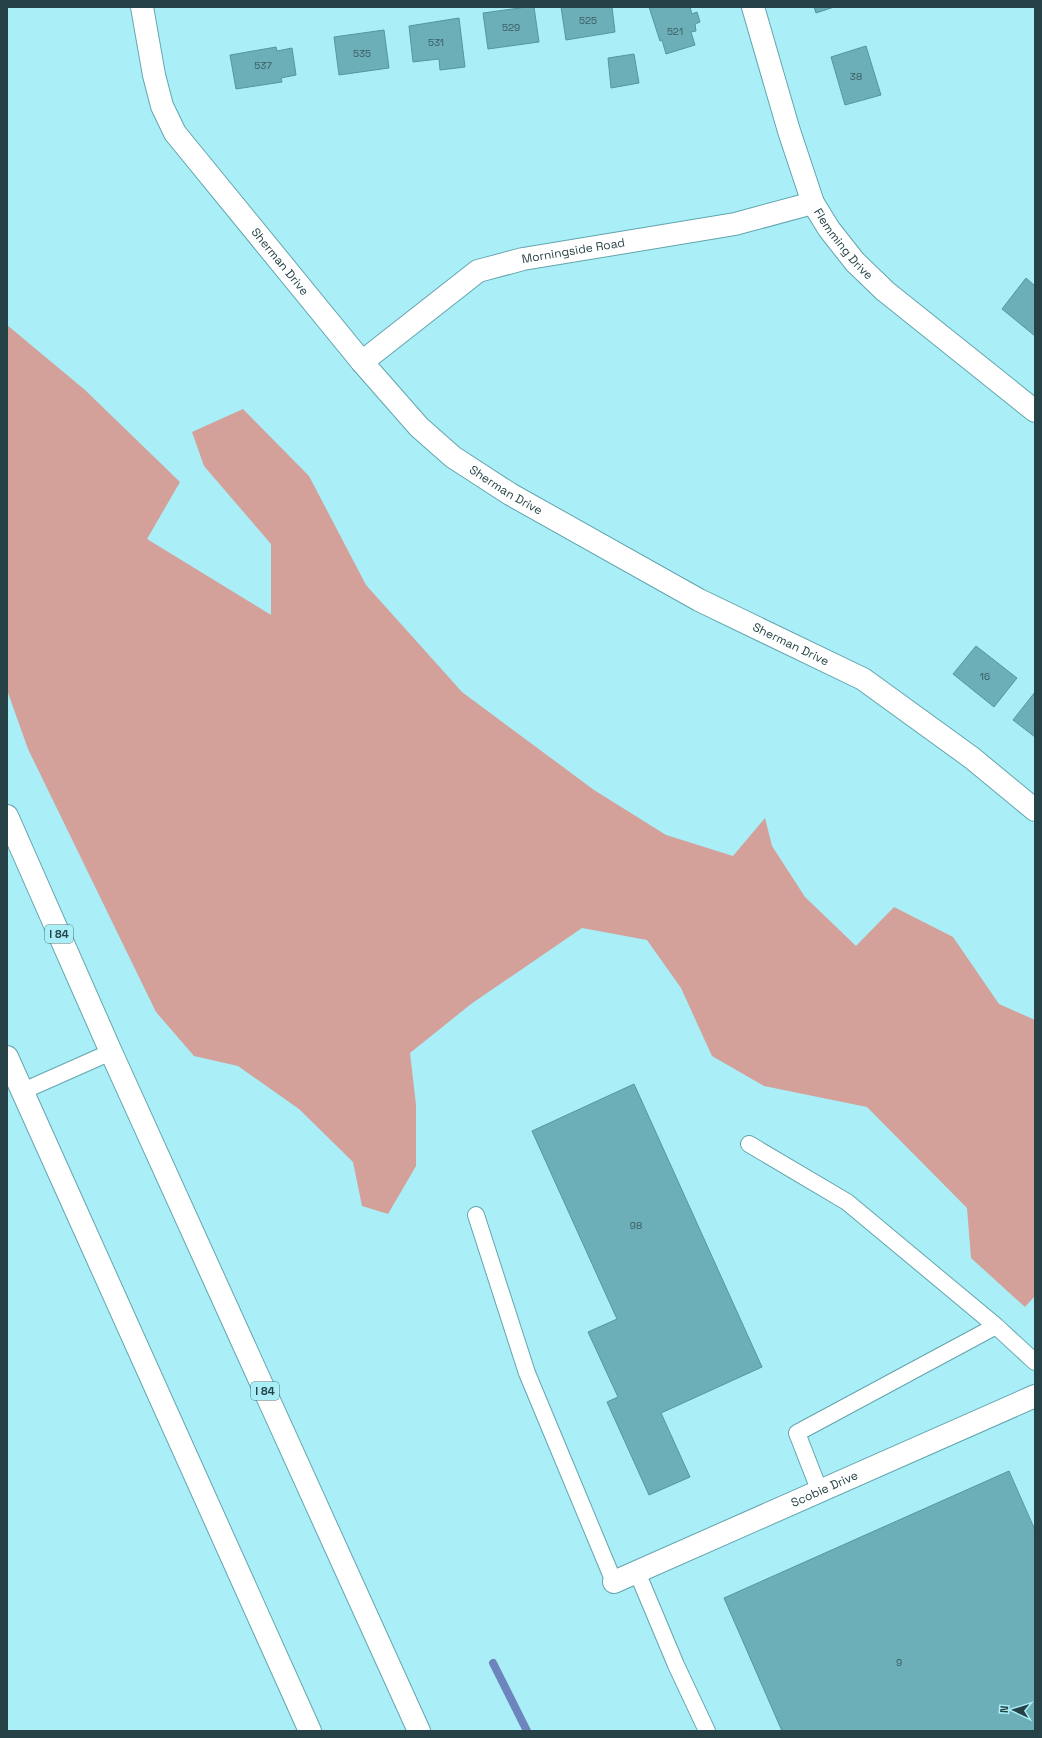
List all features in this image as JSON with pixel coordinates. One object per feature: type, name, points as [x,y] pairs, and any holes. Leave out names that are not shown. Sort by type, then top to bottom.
[{"type":"main road","name":"Sherman Drive","points":[[142,7],[154,75],[162,106],[174,133],[362,362],[419,427],[453,457],[510,494],[699,600],[863,678],[972,758],[1035,810]]},
{"type":"main road","name":"Flemming Drive","points":[[752,7],[789,131],[813,203],[829,229],[855,262],[885,292],[1035,412]]},
{"type":"main road","name":"Morningside Road","points":[[362,362],[478,271],[523,258],[735,224],[813,203]]},
{"type":"main road","name":"I 84","points":[[7,816],[111,1052],[419,1731]]},
{"type":"main road","points":[[7,1057],[310,1731]]},
{"type":"main road","name":"Scobie Drive","points":[[614,1582],[1035,1396]]},
{"type":"lane","points":[[23,1091],[111,1052]]},
{"type":"lane","points":[[749,1144],[848,1202],[996,1326],[1035,1362]]},
{"type":"lane","points":[[476,1214],[527,1373],[614,1582]]},
{"type":"lane","points":[[820,1492],[797,1433],[996,1326]]},
{"type":"lane","points":[[636,1572],[676,1665],[707,1731]]},
{"type":"shaded area","points":[[7,325],[85,390],[180,482],[147,539],[271,615],[271,544],[204,466],[192,432],[243,409],[309,476],[366,585],[462,692],[594,790],[666,835],[733,856],[765,818],[772,846],[805,897],[856,946],[894,907],[953,937],[999,1004],[1035,1020],[1035,1296],[1025,1307],[971,1258],[967,1208],[867,1107],[764,1086],[712,1056],[681,988],[647,940],[582,928],[471,1004],[410,1053],[416,1105],[416,1166],[388,1214],[362,1206],[353,1162],[299,1109],[238,1066],[194,1056],[156,1012],[28,749],[7,690]]},
{"type":"building","points":[[534,7],[539,42],[488,49],[483,13]]},
{"type":"building","points":[[561,7],[612,7],[615,32],[566,40]]},
{"type":"building","points":[[649,7],[690,7],[692,14],[697,12],[700,22],[695,24],[696,31],[691,32],[695,45],[666,54],[662,40],[660,41]]},
{"type":"building","points":[[814,7],[834,7],[816,13]]},
{"type":"building","points":[[459,18],[465,67],[440,70],[439,59],[413,62],[409,26]]},
{"type":"building","points":[[384,30],[389,68],[339,75],[334,37]]},
{"type":"building","points":[[866,46],[881,95],[845,105],[831,57]]},
{"type":"building","points":[[276,47],[277,51],[292,48],[296,75],[281,78],[282,82],[236,89],[230,55]]},
{"type":"building","points":[[634,54],[639,83],[611,88],[608,58]]},
{"type":"building","points":[[1026,278],[1035,286],[1035,336],[1002,309]]},
{"type":"building","points":[[976,646],[1017,678],[994,707],[953,674]]},
{"type":"building","points":[[1035,692],[1035,737],[1013,720]]},
{"type":"building","points":[[634,1084],[762,1367],[661,1413],[690,1477],[649,1495],[607,1402],[618,1397],[588,1332],[617,1319],[532,1131]]},
{"type":"building","points":[[1009,1471],[1035,1530],[1035,1731],[782,1731],[724,1598]]},
{"type":"waterway","points":[[493,1663],[527,1731]]}]
